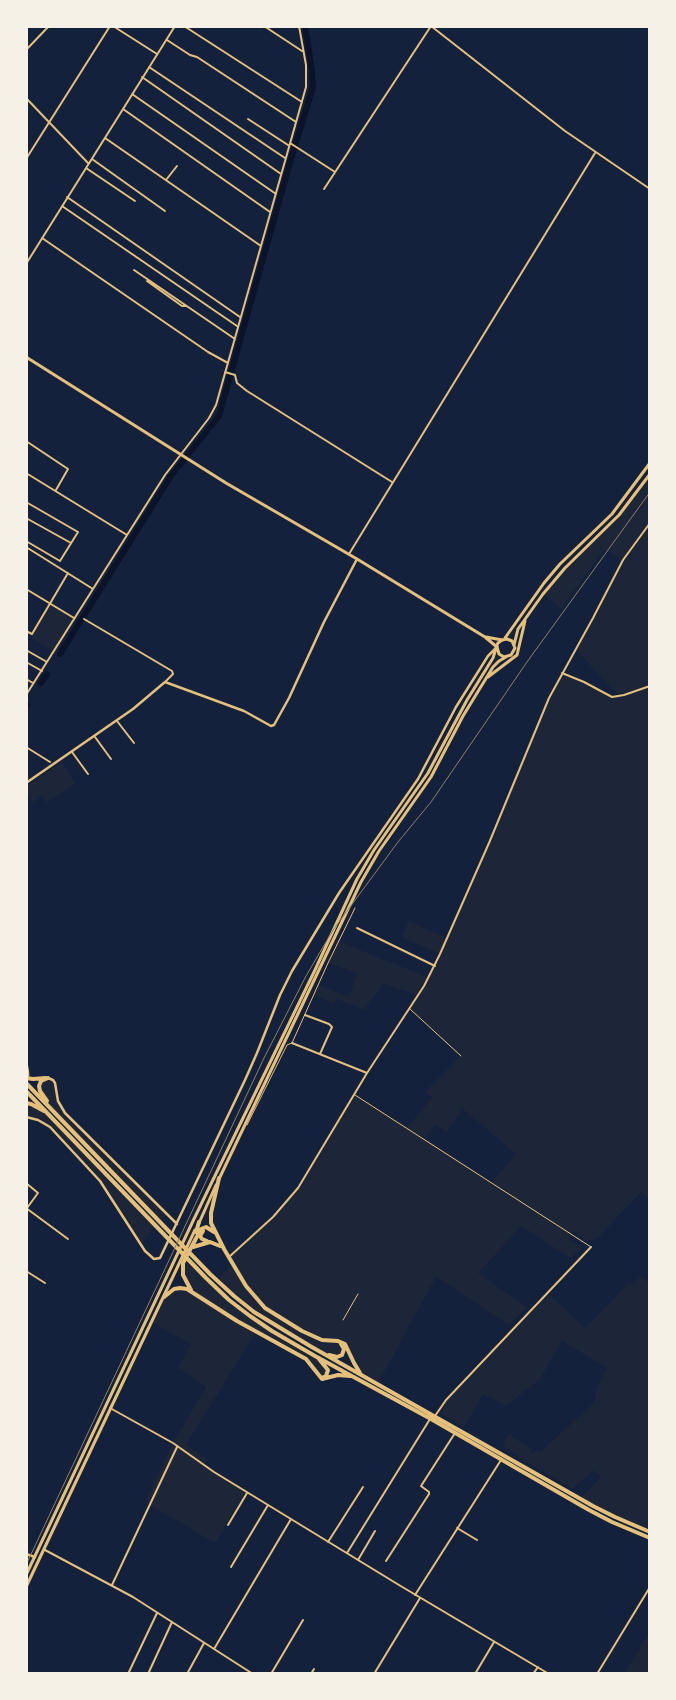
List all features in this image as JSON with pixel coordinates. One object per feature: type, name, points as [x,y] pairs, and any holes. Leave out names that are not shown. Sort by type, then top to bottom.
[{"type":"highway","points":[[27,1080],[48,1078]]},
{"type":"highway","points":[[48,1078],[40,1082],[39,1088],[52,1109]]},
{"type":"highway","points":[[27,1080],[63,1121],[221,1284],[254,1312],[318,1351],[362,1374],[501,1460],[612,1522],[650,1538]]},
{"type":"highway","points":[[26,1090],[218,1289],[250,1316],[315,1356],[433,1417],[593,1506],[650,1532]]},
{"type":"highway","points":[[26,1104],[31,1104],[48,1113]]},
{"type":"highway","points":[[219,1178],[210,1216],[213,1232],[246,1286],[270,1312],[314,1338],[325,1341],[338,1341],[346,1345],[354,1363],[362,1374]]},
{"type":"highway","points":[[199,1222],[193,1245],[185,1263],[184,1272],[188,1283],[200,1297]]},
{"type":"highway","points":[[194,1293],[187,1285],[182,1271],[183,1263],[202,1228],[207,1228],[213,1232]]},
{"type":"highway","points":[[213,1232],[203,1230],[200,1235],[202,1239],[218,1244],[224,1249]]},
{"type":"highway","points":[[193,1245],[210,1242]]},
{"type":"highway","points":[[164,1296],[172,1290],[184,1288],[230,1317],[306,1359],[320,1377],[325,1380],[340,1375],[358,1378]]},
{"type":"highway","points":[[318,1351],[339,1356],[343,1353],[344,1348],[338,1341]]},
{"type":"highway","points":[[315,1356],[328,1370],[326,1376],[320,1377]]},
{"type":"main road","points":[[26,357],[226,483],[349,554],[485,637],[499,654],[507,657]]},
{"type":"main road","points":[[455,726],[467,700],[494,658],[496,648],[544,583],[560,564],[612,514],[650,463]]},
{"type":"main road","points":[[26,1587],[229,1158],[362,869],[423,781],[455,726],[496,664],[513,653],[518,629],[534,606],[565,568],[619,515],[650,474]]},
{"type":"main road","points":[[483,683],[492,673],[510,662],[517,655],[523,626],[534,606]]},
{"type":"main road","points":[[485,637],[510,640],[514,646]]},
{"type":"main road","points":[[26,1575],[193,1221],[245,1122]]},
{"type":"street","points":[[26,50],[49,26]]},
{"type":"street","points":[[26,159],[111,26],[157,54]]},
{"type":"street","points":[[26,264],[175,26]]},
{"type":"street","points":[[184,26],[302,102]]},
{"type":"street","points":[[264,26],[303,51]]},
{"type":"street","points":[[26,695],[164,475],[213,412],[302,102],[306,77],[299,26]]},
{"type":"street","points":[[324,189],[431,26],[595,153],[650,190]]},
{"type":"street","points":[[166,40],[190,55],[197,57],[296,122]]},
{"type":"street","points":[[149,67],[285,158]]},
{"type":"street","points":[[142,77],[281,174]]},
{"type":"street","points":[[132,94],[276,194]]},
{"type":"street","points":[[26,98],[88,164]]},
{"type":"street","points":[[123,109],[270,212]]},
{"type":"street","points":[[248,119],[335,172]]},
{"type":"street","points":[[105,138],[261,246]]},
{"type":"street","points":[[349,554],[595,153]]},
{"type":"street","points":[[92,159],[165,211]]},
{"type":"street","points":[[166,180],[177,166]]},
{"type":"street","points":[[86,168],[134,201]]},
{"type":"street","points":[[67,197],[241,318]]},
{"type":"street","points":[[62,206],[238,327]]},
{"type":"street","points":[[42,238],[208,352],[228,363]]},
{"type":"street","points":[[134,270],[235,339]]},
{"type":"street","points":[[147,281],[182,306],[186,306]]},
{"type":"street","points":[[226,372],[234,375],[240,386],[392,482]]},
{"type":"street","points":[[26,441],[68,469],[56,491]]},
{"type":"street","points":[[26,473],[127,535]]},
{"type":"street","points":[[26,502],[78,532],[60,561],[26,541]]},
{"type":"street","points":[[26,518],[71,544]]},
{"type":"street","points":[[229,1258],[292,1196],[435,966],[489,843],[549,698],[623,560],[650,523]]},
{"type":"street","points":[[26,547],[93,589]]},
{"type":"street","points":[[165,682],[245,711],[274,726],[324,622],[357,559]]},
{"type":"street","points":[[26,631],[32,634],[68,573]]},
{"type":"street","points":[[26,589],[74,618]]},
{"type":"street","points":[[26,783],[118,721],[138,706],[173,674],[172,671],[84,620]]},
{"type":"street","points":[[26,1117],[38,1120],[50,1127],[95,1175],[150,1256],[156,1259],[162,1256],[245,1080],[280,995],[292,971],[338,893],[423,771],[466,691],[488,656],[496,648]]},
{"type":"street","points":[[26,650],[47,662]]},
{"type":"street","points":[[26,662],[42,671]]},
{"type":"street","points":[[562,673],[612,697],[650,686]]},
{"type":"street","points":[[26,679],[34,683]]},
{"type":"street","points":[[118,721],[134,744]]},
{"type":"street","points":[[95,737],[110,759]]},
{"type":"street","points":[[26,747],[50,762]]},
{"type":"street","points":[[72,752],[88,774]]},
{"type":"street","points":[[357,928],[435,966]]},
{"type":"street","points":[[305,1015],[329,1024],[332,1027],[320,1054]]},
{"type":"street","points":[[292,1043],[367,1073]]},
{"type":"street","points":[[26,1061],[27,1080]]},
{"type":"street","points":[[48,1078],[55,1084],[58,1101],[65,1113],[177,1224]]},
{"type":"street","points":[[26,1183],[38,1193],[27,1208],[68,1239]]},
{"type":"street","points":[[348,1553],[433,1417],[446,1400],[590,1247]]},
{"type":"street","points":[[26,1270],[45,1283]]},
{"type":"street","points":[[110,1408],[177,1447],[415,1595],[549,1674]]},
{"type":"street","points":[[386,1561],[429,1494],[421,1486],[455,1433]]},
{"type":"street","points":[[112,1585],[177,1447]]},
{"type":"street","points":[[415,1595],[501,1460]]},
{"type":"street","points":[[328,1542],[363,1487]]},
{"type":"street","points":[[228,1525],[248,1492]]},
{"type":"street","points":[[231,1567],[268,1505]]},
{"type":"street","points":[[214,1649],[291,1519]]},
{"type":"street","points":[[457,1528],[477,1540]]},
{"type":"street","points":[[358,1560],[376,1531]]},
{"type":"street","points":[[44,1549],[112,1585],[253,1674]]},
{"type":"street","points":[[26,1554],[35,1557]]},
{"type":"street","points":[[597,1674],[650,1587]]},
{"type":"street","points":[[374,1674],[420,1598]]},
{"type":"street","points":[[128,1674],[157,1612]]},
{"type":"street","points":[[271,1674],[303,1620]]},
{"type":"street","points":[[148,1674],[172,1622]]},
{"type":"street","points":[[187,1674],[204,1642]]},
{"type":"street","points":[[475,1674],[494,1642]]},
{"type":"street","points":[[533,1674],[538,1667]]},
{"type":"street","points":[[311,1674],[314,1669]]},
{"type":"lane","points":[[245,1122],[287,1045],[292,1043],[355,908]]},
{"type":"lane","points":[[409,1008],[461,1056]]},
{"type":"lane","points":[[354,1094],[590,1247]]},
{"type":"lane","points":[[343,1320],[358,1294]]},
{"type":"shaded area","points":[[650,474],[650,1200],[641,1192],[597,1239],[587,1241],[573,1231],[568,1238],[582,1247],[571,1259],[522,1226],[478,1273],[527,1307],[509,1325],[436,1277],[378,1383],[361,1374],[348,1348],[337,1357],[318,1351],[254,1312],[217,1281],[231,1265],[227,1259],[241,1248],[292,1196],[354,1094],[407,1128],[432,1097],[425,1092],[461,1056],[409,1008],[424,986],[439,953],[402,937],[409,921],[447,938],[549,698],[562,673],[584,682],[609,696],[620,696],[576,649],[622,559],[604,550],[561,609],[543,594],[610,524]],"holes":[[[463,1109],[516,1154],[492,1182],[425,1138],[435,1124],[446,1132]]]},
{"type":"shaded area","points":[[50,603],[74,618],[54,652],[30,637]]},
{"type":"shaded area","points":[[62,761],[75,784],[46,803],[43,795],[32,803],[26,787]]},
{"type":"shaded area","points":[[338,941],[427,977],[416,995],[382,983],[364,1010],[337,999],[334,1004],[314,995],[319,985],[349,997],[357,974],[328,963]]},
{"type":"shaded area","points":[[48,1078],[54,1082],[62,1110],[167,1215],[159,1221],[52,1109],[40,1091],[39,1085]]},
{"type":"shaded area","points":[[26,1091],[155,1225],[141,1245],[104,1187],[47,1124],[26,1117]]},
{"type":"shaded area","points":[[187,1258],[206,1278],[250,1316],[315,1356],[328,1370],[323,1378],[311,1363],[256,1332],[186,1445],[207,1459],[204,1464],[246,1491],[215,1543],[145,1502],[173,1443],[206,1387],[178,1368],[191,1345],[152,1322],[164,1297],[180,1288],[199,1295],[185,1276],[184,1268]]},
{"type":"shaded area","points":[[641,1276],[650,1284],[650,1527],[647,1531],[580,1499],[601,1477],[594,1470],[572,1489],[503,1446],[507,1436],[512,1434],[512,1437],[532,1449],[530,1452],[533,1453],[535,1450],[540,1452],[594,1403],[597,1387],[607,1368],[562,1341],[540,1379],[506,1406],[483,1394],[464,1427],[440,1413],[447,1401],[549,1294],[585,1328],[629,1283],[631,1285]]},
{"type":"shaded area","points":[[650,1632],[650,1674],[624,1674]]},
{"type":"waterway","points":[[60,654],[171,476],[219,416],[313,87],[305,26]]},
{"type":"waterway","points":[[41,683],[47,674]]},
{"type":"railway","points":[[26,1565],[264,1058],[306,976],[333,930],[398,842],[431,802],[527,662],[650,492]]}]
